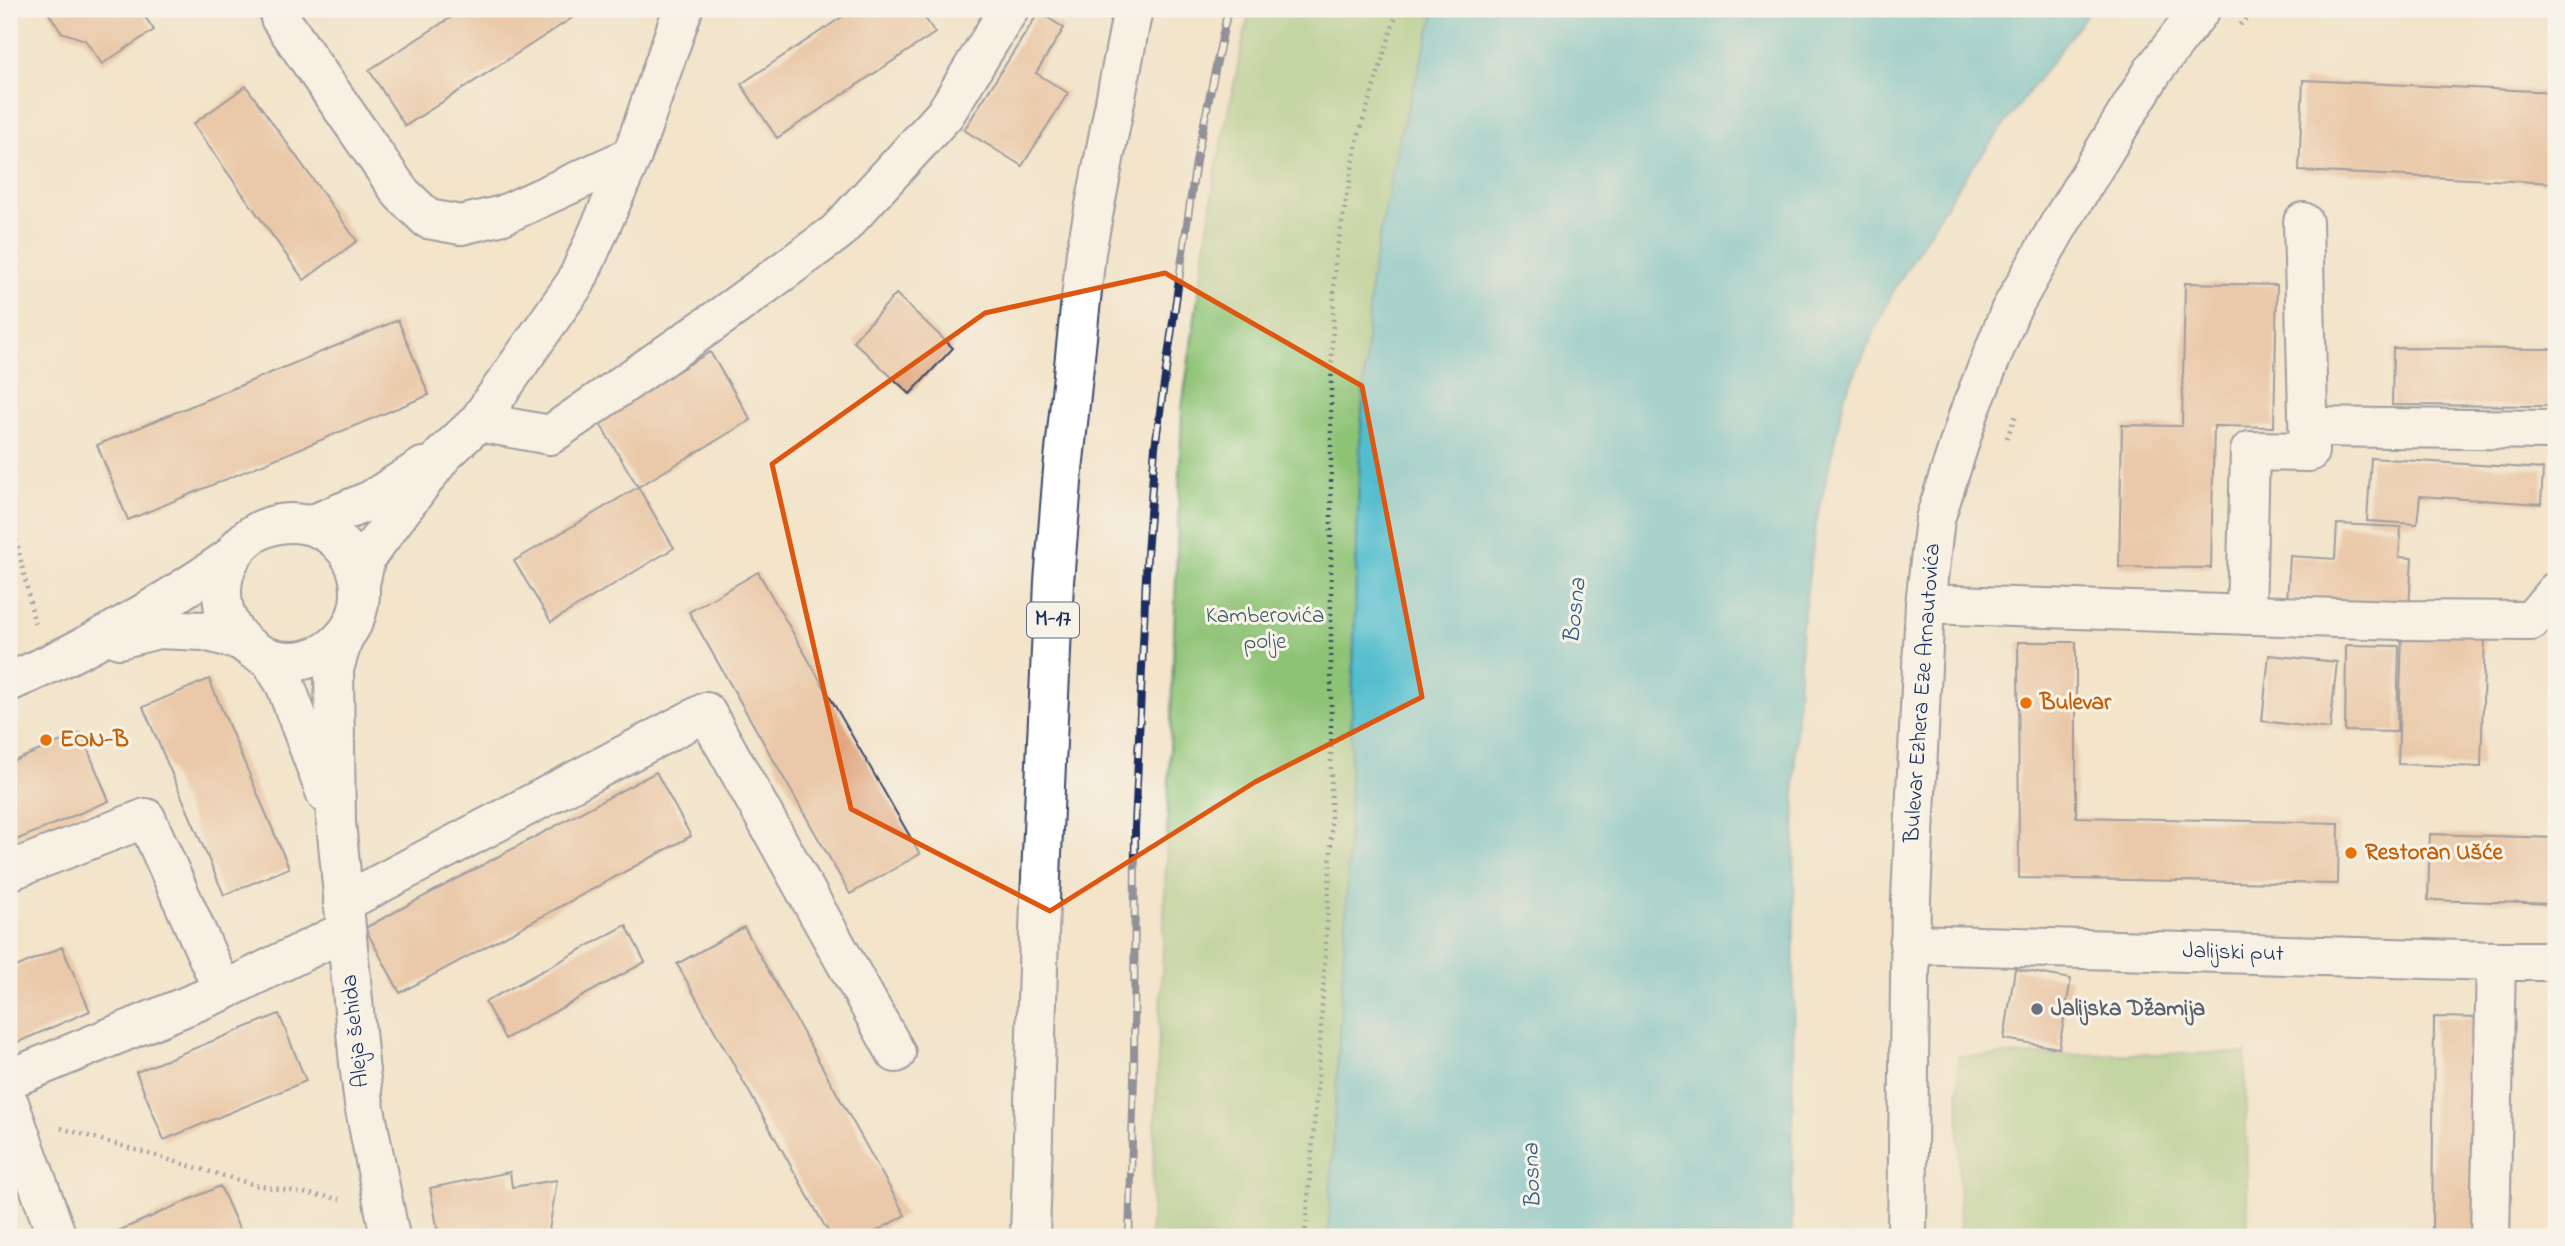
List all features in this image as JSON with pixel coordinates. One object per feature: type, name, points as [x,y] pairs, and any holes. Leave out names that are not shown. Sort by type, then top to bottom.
[{"type":"main road","points":[[87,648],[158,629],[204,631],[288,662],[309,660],[328,652],[343,639],[358,613],[360,584],[366,557],[443,455],[478,422],[576,282],[632,156],[683,9]]},
{"type":"main road","points":[[478,422],[550,435],[711,324],[837,232],[945,114],[1009,9]]},
{"type":"main road","name":"M-17","points":[[1030,1237],[1041,886],[1054,582],[1062,482],[1086,252],[1132,9]]},
{"type":"main road","name":"Bulevar Ezhera Eze Arnautovića","points":[[1907,1237],[1909,944],[1926,604],[1935,520],[1969,413],[2010,312],[2066,211],[2153,71],[2202,9]]},
{"type":"main road","points":[[280,18],[401,193],[429,219],[461,225],[503,215],[632,156]]},
{"type":"main road","points":[[2246,615],[2250,452],[2309,452],[2303,222]]},
{"type":"main road","points":[[2309,427],[2556,430]]},
{"type":"main road","points":[[311,525],[371,500],[443,455]]},
{"type":"main road","points":[[9,682],[87,648],[181,591],[231,557],[246,539],[265,527],[288,523],[311,525],[329,534],[344,547],[355,564],[360,584]]},
{"type":"main road","points":[[231,557],[223,578],[222,601],[229,623],[255,650]]},
{"type":"main road","points":[[1926,604],[2531,621],[2556,591]]},
{"type":"main road","name":"Aleja šehida","points":[[343,639],[334,669],[336,822],[364,1104],[387,1221]]},
{"type":"main road","name":"Aleja šehida","points":[[255,650],[285,684],[336,822]]},
{"type":"main road","points":[[57,1237],[10,1099],[223,991],[344,917],[706,712],[896,1053]]},
{"type":"main road","points":[[9,871],[146,818],[223,991]]},
{"type":"main road","name":"Jalijski put","points":[[1909,944],[2556,961]]},
{"type":"main road","points":[[2490,1237],[2496,961]]},
{"type":"path","points":[[1306,1237],[1331,851],[1331,387],[1335,260],[1358,137],[1398,9]]},
{"type":"path","points":[[9,484],[14,529],[44,667]]},
{"type":"path","points":[[10,1099],[255,1185],[387,1221]]},
{"type":"highlighted area","points":[[1165,273],[1362,386],[1422,697],[1255,782],[1050,911],[851,809],[772,464],[985,313]]},
{"type":"green space","name":"Kamberovića polje","points":[[1250,9],[1436,9],[1399,138],[1371,280],[1360,444],[1346,914],[1328,1237],[1150,1237],[1182,408],[1217,164]]},
{"type":"green space","points":[[2245,1053],[2248,1237],[1960,1237],[1958,1056]]},
{"type":"water","name":"Bosna","points":[[1436,9],[2091,9],[1954,192],[1893,292],[1845,395],[1816,524],[1802,626],[1795,754],[1792,1237],[1328,1237],[1346,914],[1360,444],[1371,280],[1399,138]]},
{"type":"building","points":[[46,9],[151,9],[143,14],[154,30],[102,64],[85,40],[61,32]]},
{"type":"building","points":[[464,9],[586,9],[405,126],[369,70]]},
{"type":"building","points":[[854,9],[919,9],[935,33],[777,138],[741,84]]},
{"type":"building","points":[[1039,12],[1064,28],[1036,73],[1068,93],[1022,166],[964,130]]},
{"type":"building","points":[[2303,80],[2556,92],[2556,183],[2299,171]]},
{"type":"building","points":[[246,86],[357,241],[304,280],[193,124]]},
{"type":"building","points":[[2185,283],[2277,285],[2274,427],[2214,426],[2211,568],[2119,567],[2122,425],[2182,426]]},
{"type":"building","points":[[896,294],[953,348],[910,394],[853,341]]},
{"type":"building","points":[[398,320],[429,395],[128,520],[97,445]]},
{"type":"building","points":[[2393,348],[2556,349],[2556,406],[2392,405]]},
{"type":"building","points":[[710,352],[751,420],[638,487],[597,419]]},
{"type":"building","points":[[2371,458],[2543,469],[2541,504],[2420,496],[2417,524],[2367,521]]},
{"type":"building","points":[[638,487],[674,548],[551,622],[514,561]]},
{"type":"building","points":[[2337,524],[2401,527],[2399,557],[2412,558],[2409,609],[2287,601],[2290,556],[2335,559]]},
{"type":"building","points":[[758,572],[920,854],[850,894],[689,612]]},
{"type":"building","points":[[2402,632],[2485,635],[2481,767],[2398,764]]},
{"type":"building","points":[[2018,642],[2076,642],[2076,817],[2339,823],[2338,884],[2019,878]]},
{"type":"building","points":[[2346,645],[2399,646],[2397,732],[2345,731]]},
{"type":"building","points":[[2269,655],[2337,662],[2330,729],[2262,721]]},
{"type":"building","points":[[209,679],[289,868],[224,895],[143,707]]},
{"type":"building","points":[[81,733],[109,801],[9,843],[9,763]]},
{"type":"building","points":[[656,772],[691,836],[400,993],[365,928]]},
{"type":"building","points":[[2430,834],[2556,838],[2556,904],[2428,900]]},
{"type":"building","points":[[626,925],[645,962],[505,1039],[485,1002]]},
{"type":"building","points":[[744,927],[905,1215],[866,1237],[831,1237],[677,964]]},
{"type":"building","points":[[62,947],[90,1011],[9,1046],[9,970]]},
{"type":"building","name":"Jalijska Džamija","points":[[2015,969],[2071,979],[2059,1048],[2004,1039]]},
{"type":"building","points":[[279,1014],[306,1081],[164,1140],[136,1072]]},
{"type":"building","points":[[2434,1017],[2482,1018],[2479,1237],[2432,1237]]},
{"type":"building","points":[[510,1172],[512,1187],[557,1180],[548,1237],[439,1237],[430,1188]]},
{"type":"building","points":[[220,1186],[243,1237],[105,1237]]},
{"type":"railway","points":[[1129,1237],[1134,1078],[1135,828],[1147,554],[1155,447],[1196,161],[1228,9]]},
{"type":"place","name":"Bulevar","points":[[2026,703]]},
{"type":"place","name":"EON-B","points":[[46,740]]},
{"type":"place","name":"Restoran Ušće","points":[[2351,853]]},
{"type":"place","name":"Jalijska Džamija","points":[[2037,1009]]}]
